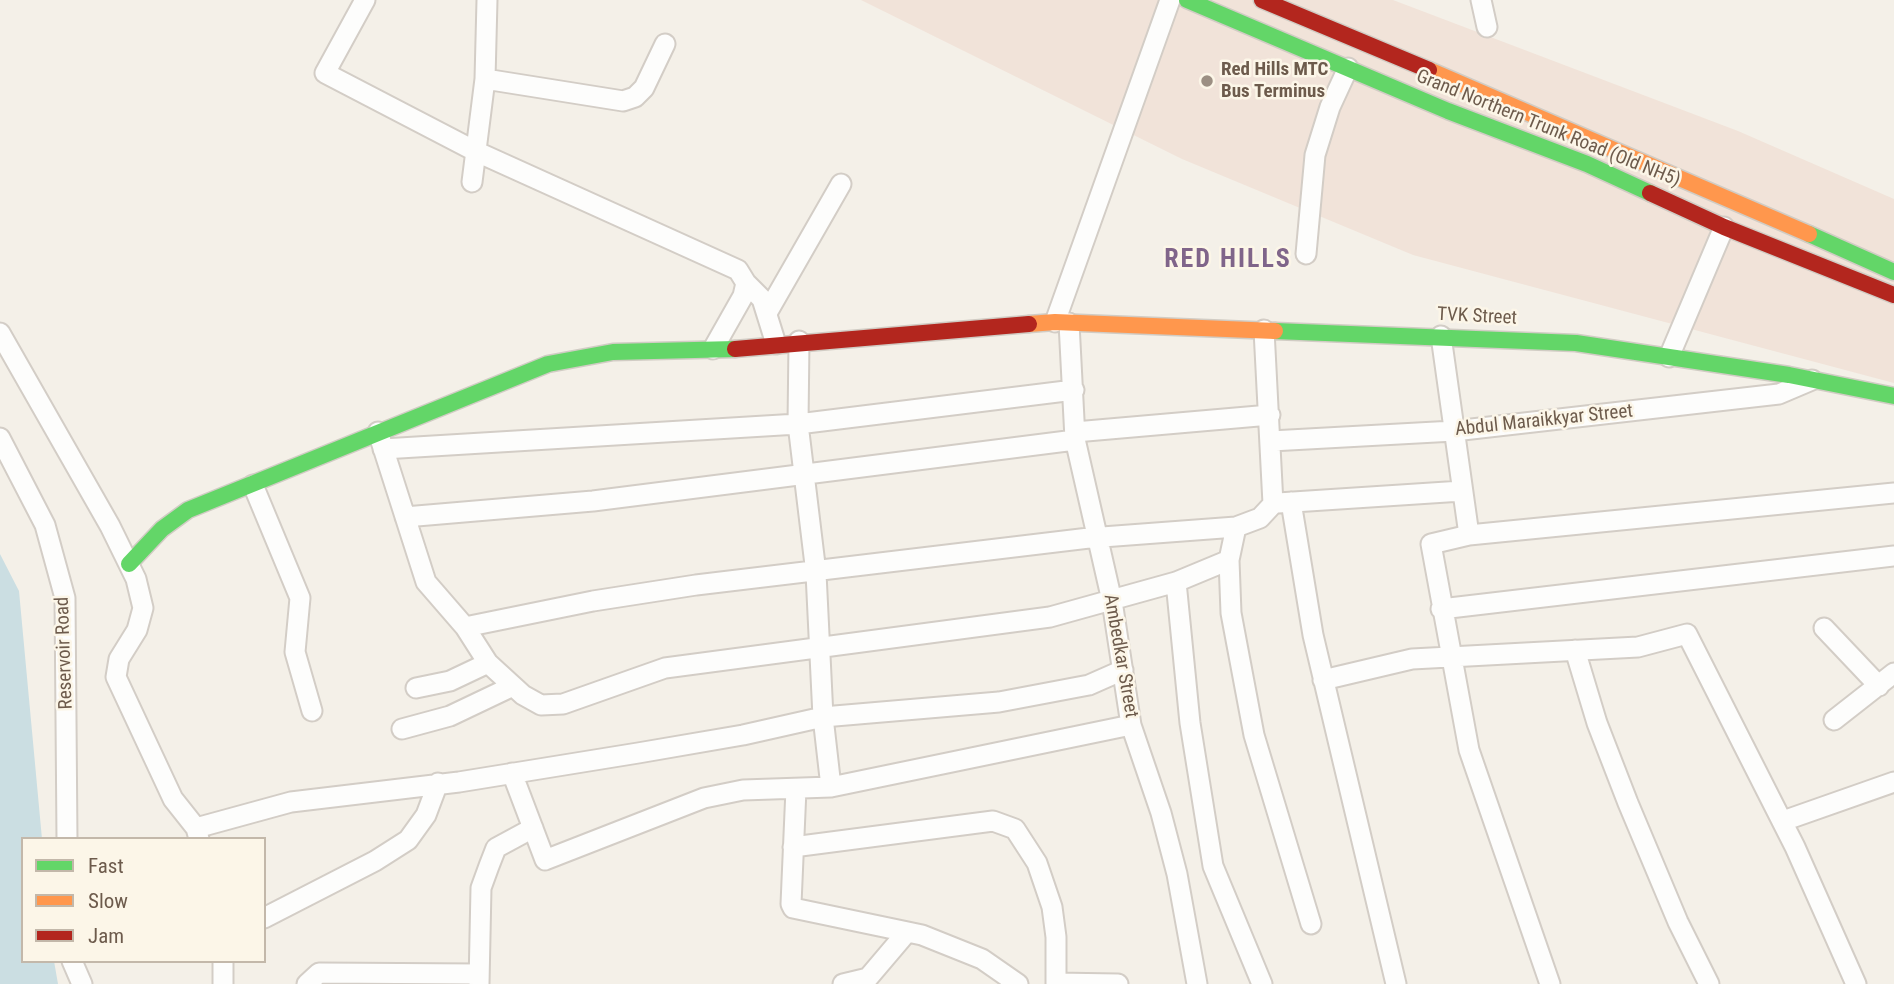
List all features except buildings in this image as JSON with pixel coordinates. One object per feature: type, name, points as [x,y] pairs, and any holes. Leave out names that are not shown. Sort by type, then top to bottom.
[{"type":"street","points":[[365,0],[325,73],[475,151],[738,270],[762,299],[776,344]]},
{"type":"street","points":[[472,182],[485,79],[487,0]]},
{"type":"street","points":[[1062,323],[1170,0]]},
{"type":"street","name":"Grand Northern Trunk Road (Old NH5)","points":[[1187,0],[1448,111],[1587,164],[1724,227],[1894,295]]},
{"type":"street","name":"Grand Northern Trunk Road (Old NH5)","points":[[1262,0],[1597,140],[1894,272]]},
{"type":"street","points":[[1481,0],[1487,27]]},
{"type":"street","points":[[485,79],[623,101],[635,97],[644,88],[665,44]]},
{"type":"street","points":[[1306,254],[1315,155],[1330,107],[1348,68]]},
{"type":"street","points":[[767,313],[841,184]]},
{"type":"street","points":[[1669,357],[1724,227]]},
{"type":"street","points":[[713,349],[743,296],[746,282]]},
{"type":"street","name":"TVK Street","points":[[130,564],[175,518],[253,485],[381,440],[548,364],[613,352],[713,349],[1062,323],[1441,336],[1576,343],[1812,380],[1894,396]]},
{"type":"street","name":"Ambedkar Street","points":[[1062,323],[1074,390],[1075,436],[1112,601],[1131,725],[1161,813],[1177,874],[1198,984]]},
{"type":"street","points":[[1264,330],[1271,441],[1282,503],[1396,984]]},
{"type":"street","points":[[0,333],[130,564],[143,608],[136,630],[119,659],[116,677],[173,799],[198,833],[291,802],[512,773],[743,736],[823,716],[999,702],[1089,685],[1123,670]]},
{"type":"street","points":[[1441,336],[1469,535]]},
{"type":"street","points":[[799,341],[798,424],[816,573],[823,716],[831,787]]},
{"type":"street","name":"Abdul Maraikkyar Street","points":[[1271,441],[1454,431],[1779,394],[1812,380]]},
{"type":"street","points":[[1074,390],[798,424],[381,440],[426,582],[465,627],[488,663],[513,686],[541,705],[563,704],[666,668],[1050,617],[1176,582],[1229,560]]},
{"type":"street","points":[[405,517],[593,501],[805,476],[1075,436],[1269,415]]},
{"type":"street","name":"Reservoir Road","points":[[0,438],[45,525],[65,598],[67,837]]},
{"type":"street","points":[[253,485],[300,598],[295,652],[312,711]]},
{"type":"street","points":[[465,627],[593,601],[696,585],[816,573],[1097,537],[1236,527],[1260,518],[1282,503],[1462,491]]},
{"type":"street","points":[[1550,984],[1469,750],[1449,656],[1431,544],[1469,535],[1894,493]]},
{"type":"street","points":[[1236,527],[1229,560],[1231,613],[1254,735],[1311,924]]},
{"type":"street","points":[[1441,609],[1894,556]]},
{"type":"street","points":[[1176,582],[1190,723],[1213,866],[1262,984]]},
{"type":"street","points":[[1824,628],[1879,686]]},
{"type":"street","points":[[1323,680],[1412,659],[1638,647],[1687,634],[1783,821],[1856,984]]},
{"type":"street","points":[[1575,650],[1597,723],[1628,803],[1678,922],[1709,984]]},
{"type":"street","points":[[416,688],[450,681],[488,663]]},
{"type":"street","points":[[1834,720],[1894,673]]},
{"type":"street","points":[[402,729],[450,716],[513,686]]},
{"type":"street","points":[[512,773],[545,860],[704,798],[743,790],[831,787],[1131,725]]},
{"type":"street","points":[[1783,821],[1894,782]]},
{"type":"street","points":[[266,917],[408,840],[426,816],[438,783]]},
{"type":"street","points":[[796,789],[791,904],[793,908],[907,932],[982,960],[1018,984]]},
{"type":"street","points":[[793,847],[993,821],[1015,829],[1037,863],[1052,907],[1056,937],[1056,983],[1118,984]]},
{"type":"street","points":[[307,984],[319,973],[479,979],[481,888],[496,849],[533,828]]},
{"type":"street","points":[[843,984],[868,978],[907,932]]},
{"type":"street","points":[[73,963],[82,984]]},
{"type":"street","points":[[223,963],[223,984]]},
{"type":"shaded area","points":[[861,0],[1393,0],[1738,131],[1894,199],[1894,383],[1413,255],[1182,159]]},
{"type":"shaded area","points":[[0,554],[19,591],[42,837],[21,837],[21,963],[54,963],[58,984],[0,984]]},
{"type":"traffic: fast","points":[[1187,0],[1448,111],[1587,164],[1650,193]]},
{"type":"traffic: fast","points":[[1809,234],[1894,272]]},
{"type":"traffic: fast","points":[[1275,331],[1576,343],[1789,375],[1894,396]]},
{"type":"traffic: fast","points":[[129,564],[162,529],[188,510],[548,364],[613,352],[735,349]]},
{"type":"traffic: slow","points":[[1429,70],[1809,234]]},
{"type":"traffic: slow","points":[[1029,324],[1055,322],[1275,331]]},
{"type":"traffic: jam","points":[[1262,0],[1429,70]]},
{"type":"traffic: jam","points":[[1650,193],[1724,227],[1894,295]]},
{"type":"traffic: jam","points":[[735,349],[1029,324]]},
{"type":"place","name":"Red Hills MTC Bus Terminus","points":[[1207,81]]},
{"type":"district","name":"RED HILLS","points":[[1228,260]]}]
